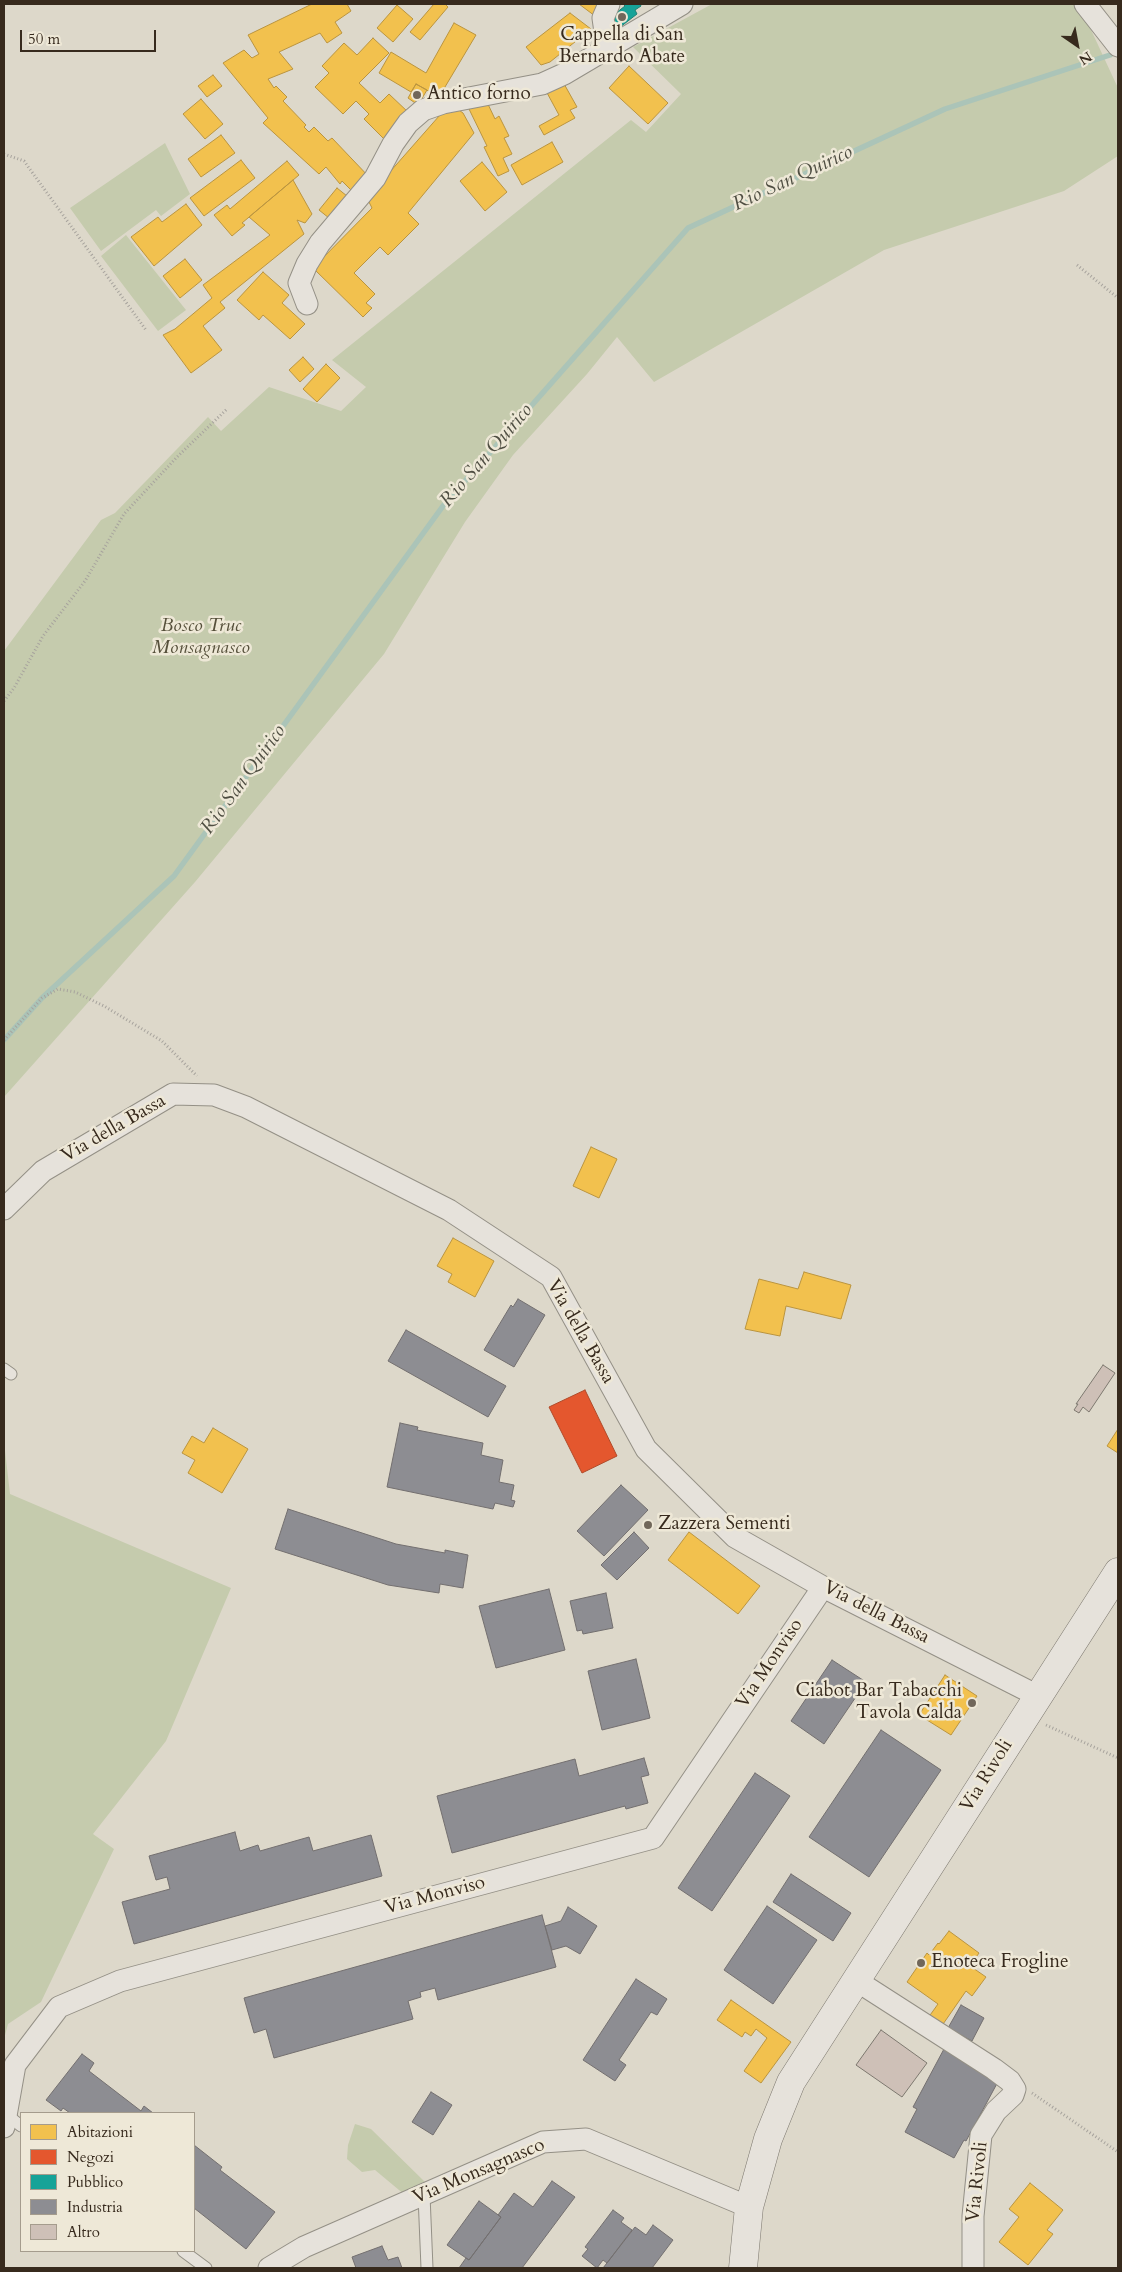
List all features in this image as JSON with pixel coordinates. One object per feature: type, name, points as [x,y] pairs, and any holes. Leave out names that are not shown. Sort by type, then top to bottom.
[{"type":"street","points":[[610,4],[603,18],[605,32],[613,45]]},
{"type":"street","points":[[307,304],[299,283],[307,264],[320,243],[375,178],[393,144],[408,123],[424,110],[444,103],[542,84],[564,74],[682,4]]},
{"type":"street","points":[[1085,4],[1118,46]]},
{"type":"street","name":"Via della Bassa","points":[[4,1209],[43,1171],[173,1094],[214,1095],[246,1108],[449,1210],[551,1277],[646,1449],[735,1537],[1032,1705]]},
{"type":"street","name":"Via Rivoli","points":[[743,2268],[749,2208],[768,2139],[791,2082],[1118,1572]]},
{"type":"street","name":"Via Monviso","points":[[10,2123],[15,2065],[59,2007],[120,1981],[653,1838],[823,1586]]},
{"type":"street","points":[[857,1981],[994,2069],[1010,2081],[1015,2089]]},
{"type":"street","name":"Via Rivoli","points":[[973,2268],[973,2216],[981,2135],[996,2111],[1013,2095],[1015,2089]]},
{"type":"street","name":"Via Monsagnasco","points":[[270,2268],[304,2247],[543,2142],[586,2139],[749,2208]]},
{"type":"lane","points":[[424,2195],[427,2268]]},
{"type":"lane","points":[[184,2252],[206,2268]]},
{"type":"path","points":[[4,154],[24,161],[146,330]]},
{"type":"path","points":[[1077,265],[1118,298]]},
{"type":"path","points":[[4,702],[43,636],[85,581],[124,514],[227,409]]},
{"type":"path","points":[[4,1040],[42,998],[58,989],[75,992],[104,1006],[162,1041],[214,1095]]},
{"type":"path","points":[[1032,1705],[1118,1758]]},
{"type":"path","points":[[1015,2089],[1029,2092],[1118,2152]]},
{"type":"green space","name":"Bosco Truc Monsagnasco","points":[[712,4],[1079,4],[1118,88],[1118,156],[1064,191],[884,250],[654,382],[617,337],[587,374],[513,455],[465,522],[384,654],[195,882],[4,1097],[4,651],[101,520],[115,513],[208,417],[221,431],[269,387],[341,411],[366,387],[332,360],[631,120],[646,132],[681,94],[633,47]]},
{"type":"green space","points":[[165,143],[190,194],[161,216],[156,210],[101,251],[70,208]]},
{"type":"green space","points":[[126,235],[186,310],[158,331],[101,256]]},
{"type":"green space","points":[[4,1442],[10,1494],[231,1588],[166,1741],[93,1834],[114,1849],[41,2002],[8,2024],[4,2039]]},
{"type":"green space","points":[[355,2124],[371,2129],[426,2183],[405,2195],[375,2170],[362,2172],[347,2159],[348,2145]]},
{"type":"building: Abitazioni","points":[[312,4],[347,4],[351,11],[335,22],[342,33],[327,43],[320,33],[279,52],[293,69],[268,79],[274,88],[276,86],[287,97],[283,101],[306,125],[304,127],[309,132],[314,127],[328,141],[332,138],[371,179],[355,194],[342,181],[340,184],[326,167],[319,174],[263,123],[268,118],[223,63],[244,50],[252,58],[259,54],[248,35]]},
{"type":"building: Abitazioni","points":[[434,4],[445,4],[448,7],[420,40],[410,32]]},
{"type":"building: Abitazioni","points":[[579,4],[604,4],[595,16]]},
{"type":"building: Abitazioni","points":[[397,5],[413,19],[393,42],[377,28]]},
{"type":"building: Abitazioni","points":[[570,13],[591,29],[550,62],[541,65],[526,47]]},
{"type":"building: Abitazioni","points":[[454,23],[476,35],[439,97],[416,84],[411,92],[379,73],[391,52],[426,73]]},
{"type":"building: Abitazioni","points":[[373,38],[389,53],[359,83],[380,103],[389,94],[409,113],[384,139],[364,119],[369,114],[356,101],[343,114],[315,87],[329,73],[322,66],[344,43],[357,55]]},
{"type":"building: Abitazioni","points":[[629,66],[668,103],[648,124],[609,88]]},
{"type":"building: Abitazioni","points":[[213,75],[222,86],[207,97],[198,86]]},
{"type":"building: Abitazioni","points":[[563,82],[577,107],[570,110],[575,118],[544,135],[539,126],[559,115],[546,91]]},
{"type":"building: Abitazioni","name":"Antico forno","points":[[416,84],[427,90],[418,105],[408,98]]},
{"type":"building: Abitazioni","points":[[201,99],[223,124],[205,139],[183,114]]},
{"type":"building: Abitazioni","points":[[486,100],[495,119],[499,116],[509,136],[504,138],[512,154],[503,158],[509,171],[498,176],[484,147],[487,146],[469,109]]},
{"type":"building: Abitazioni","points":[[447,107],[456,108],[463,113],[474,133],[408,213],[419,224],[388,255],[380,247],[354,273],[375,294],[366,303],[372,308],[363,317],[313,268],[372,208],[367,198]]},
{"type":"building: Abitazioni","points":[[221,135],[235,153],[201,177],[188,159]]},
{"type":"building: Abitazioni","points":[[552,142],[563,162],[522,185],[511,165]]},
{"type":"building: Abitazioni","points":[[241,160],[255,178],[204,216],[190,198]]},
{"type":"building: Abitazioni","points":[[287,161],[299,175],[242,223],[245,225],[232,236],[214,215],[227,205],[230,209]]},
{"type":"building: Abitazioni","points":[[482,162],[507,192],[485,211],[460,181]]},
{"type":"building: Abitazioni","points":[[293,180],[312,214],[305,223],[297,220],[304,234],[220,302],[225,308],[203,326],[222,350],[191,373],[163,335],[175,329],[212,298],[203,285],[270,235],[249,217]]},
{"type":"building: Abitazioni","points":[[337,188],[352,200],[334,222],[319,210]]},
{"type":"building: Abitazioni","points":[[186,204],[202,225],[154,266],[131,237],[158,217],[162,222]]},
{"type":"building: Abitazioni","points":[[185,259],[202,280],[180,298],[163,276]]},
{"type":"building: Abitazioni","points":[[263,272],[289,295],[282,303],[305,324],[290,339],[263,315],[259,320],[237,300]]},
{"type":"building: Abitazioni","points":[[303,357],[314,369],[300,382],[289,370]]},
{"type":"building: Abitazioni","points":[[326,364],[340,378],[317,402],[303,389]]},
{"type":"building: Abitazioni","points":[[591,1147],[617,1159],[599,1198],[573,1186]]},
{"type":"building: Abitazioni","points":[[453,1238],[494,1261],[475,1297],[448,1282],[452,1274],[437,1266]]},
{"type":"building: Abitazioni","points":[[804,1272],[851,1285],[841,1319],[786,1306],[780,1336],[745,1329],[759,1279],[798,1289]]},
{"type":"building: Abitazioni","points":[[213,1428],[248,1449],[222,1493],[188,1473],[195,1460],[182,1453],[192,1436],[204,1443]]},
{"type":"building: Abitazioni","points":[[1118,1429],[1118,1453],[1107,1446]]},
{"type":"building: Abitazioni","points":[[689,1532],[760,1586],[738,1614],[668,1560]]},
{"type":"building: Abitazioni","points":[[945,1675],[977,1696],[951,1735],[919,1715]]},
{"type":"building: Abitazioni","points":[[949,1931],[979,1953],[972,1963],[975,1965],[973,1968],[986,1977],[972,1996],[966,1991],[941,2027],[928,2018],[938,2004],[907,1982],[927,1953],[929,1955]]},
{"type":"building: Abitazioni","points":[[731,2000],[791,2042],[761,2083],[744,2071],[767,2038],[756,2029],[751,2036],[745,2032],[742,2037],[717,2020]]},
{"type":"building: Abitazioni","points":[[1030,2183],[1063,2210],[1047,2230],[1053,2234],[1028,2265],[999,2242],[1019,2217],[1009,2209]]},
{"type":"building: Negozi","points":[[585,1390],[617,1456],[582,1473],[549,1407]]},
{"type":"building: Pubblico","name":"Cappella di San Bernardo Abate","points":[[623,4],[640,4],[641,6],[635,10],[637,14],[615,31],[607,20],[625,6]]},
{"type":"building: Industria","points":[[518,1299],[545,1315],[514,1367],[484,1350],[511,1305],[513,1307]]},
{"type":"building: Industria","points":[[406,1330],[506,1386],[488,1417],[388,1361]]},
{"type":"building: Industria","points":[[400,1423],[418,1427],[417,1430],[483,1443],[481,1455],[503,1460],[499,1482],[514,1485],[511,1500],[515,1501],[513,1507],[495,1503],[493,1509],[387,1487]]},
{"type":"building: Industria","points":[[621,1485],[648,1510],[604,1556],[577,1531]]},
{"type":"building: Industria","points":[[288,1509],[396,1544],[468,1555],[463,1588],[440,1584],[439,1593],[388,1585],[275,1549]]},
{"type":"building: Industria","points":[[634,1532],[649,1548],[617,1580],[601,1565]]},
{"type":"building: Industria","points":[[549,1589],[565,1650],[496,1668],[479,1606]]},
{"type":"building: Industria","points":[[606,1593],[613,1628],[583,1634],[582,1630],[577,1631],[570,1601]]},
{"type":"building: Industria","points":[[636,1659],[650,1718],[602,1730],[588,1671]]},
{"type":"building: Industria","points":[[832,1660],[866,1682],[824,1744],[791,1721]]},
{"type":"building: Industria","points":[[881,1730],[941,1770],[869,1877],[809,1837]]},
{"type":"building: Industria","points":[[644,1758],[649,1775],[641,1777],[648,1803],[626,1809],[625,1806],[452,1853],[437,1796],[575,1759],[579,1776]]},
{"type":"building: Industria","points":[[755,1773],[790,1796],[712,1911],[678,1888]]},
{"type":"building: Industria","points":[[235,1832],[240,1851],[258,1845],[260,1851],[309,1837],[313,1851],[371,1835],[382,1876],[134,1944],[122,1902],[170,1889],[167,1877],[156,1880],[149,1856]]},
{"type":"building: Industria","points":[[791,1874],[851,1913],[833,1941],[773,1902]]},
{"type":"building: Industria","points":[[767,1906],[817,1940],[773,2004],[724,1970]]},
{"type":"building: Industria","points":[[568,1907],[597,1926],[580,1954],[566,1946],[552,1950],[545,1926],[561,1921]]},
{"type":"building: Industria","points":[[542,1915],[556,1967],[438,2000],[435,1988],[420,1992],[421,1997],[408,2001],[413,2019],[274,2058],[266,2029],[254,2033],[244,1998]]},
{"type":"building: Industria","points":[[636,1979],[667,1999],[657,2015],[651,2012],[619,2060],[626,2065],[615,2081],[583,2060]]},
{"type":"building: Industria","points":[[961,2005],[984,2018],[972,2041],[948,2028]]},
{"type":"building: Industria","points":[[944,2049],[1000,2078],[966,2141],[964,2140],[954,2158],[905,2132],[917,2109],[913,2107]]},
{"type":"building: Industria","points":[[82,2054],[94,2063],[89,2071],[141,2111],[144,2106],[152,2112],[69,2112],[63,2108],[61,2111],[46,2100]]},
{"type":"building: Industria","points":[[431,2092],[452,2105],[433,2135],[412,2122]]},
{"type":"building: Industria","points":[[195,2146],[222,2167],[220,2170],[275,2212],[246,2249],[195,2209]]},
{"type":"building: Industria","points":[[552,2181],[575,2197],[522,2268],[459,2268],[466,2258],[469,2260],[501,2217],[498,2215],[514,2193],[533,2207]]},
{"type":"building: Industria","points":[[479,2201],[501,2217],[469,2260],[447,2245]]},
{"type":"building: Industria","points":[[613,2210],[624,2218],[621,2222],[632,2230],[607,2263],[603,2260],[597,2268],[582,2256],[588,2249],[585,2247]]},
{"type":"building: Industria","points":[[653,2225],[673,2240],[652,2268],[603,2268],[635,2227],[646,2235]]},
{"type":"building: Industria","points":[[382,2246],[388,2260],[398,2257],[402,2268],[356,2268],[352,2257]]},
{"type":"building: Altro","points":[[1103,1365],[1115,1373],[1089,1412],[1083,1407],[1079,1413],[1074,1410],[1078,1404],[1076,1404]]},
{"type":"building: Altro","points":[[881,2030],[927,2063],[902,2097],[856,2065]]},
{"type":"waterway","name":"Rio San Quirico","points":[[4,1040],[42,998],[174,876],[443,506],[688,228],[945,109],[1110,55]]},
{"type":"place","name":"Cappella di San Bernardo Abate","points":[[622,17]]},
{"type":"place","name":"Antico forno","points":[[417,95]]},
{"type":"place","name":"Zazzera Sementi","points":[[648,1525]]},
{"type":"place","name":"Ciabot Bar Tabacchi Tavola Calda","points":[[972,1703]]},
{"type":"place","name":"Enoteca Frogline","points":[[921,1963]]}]
